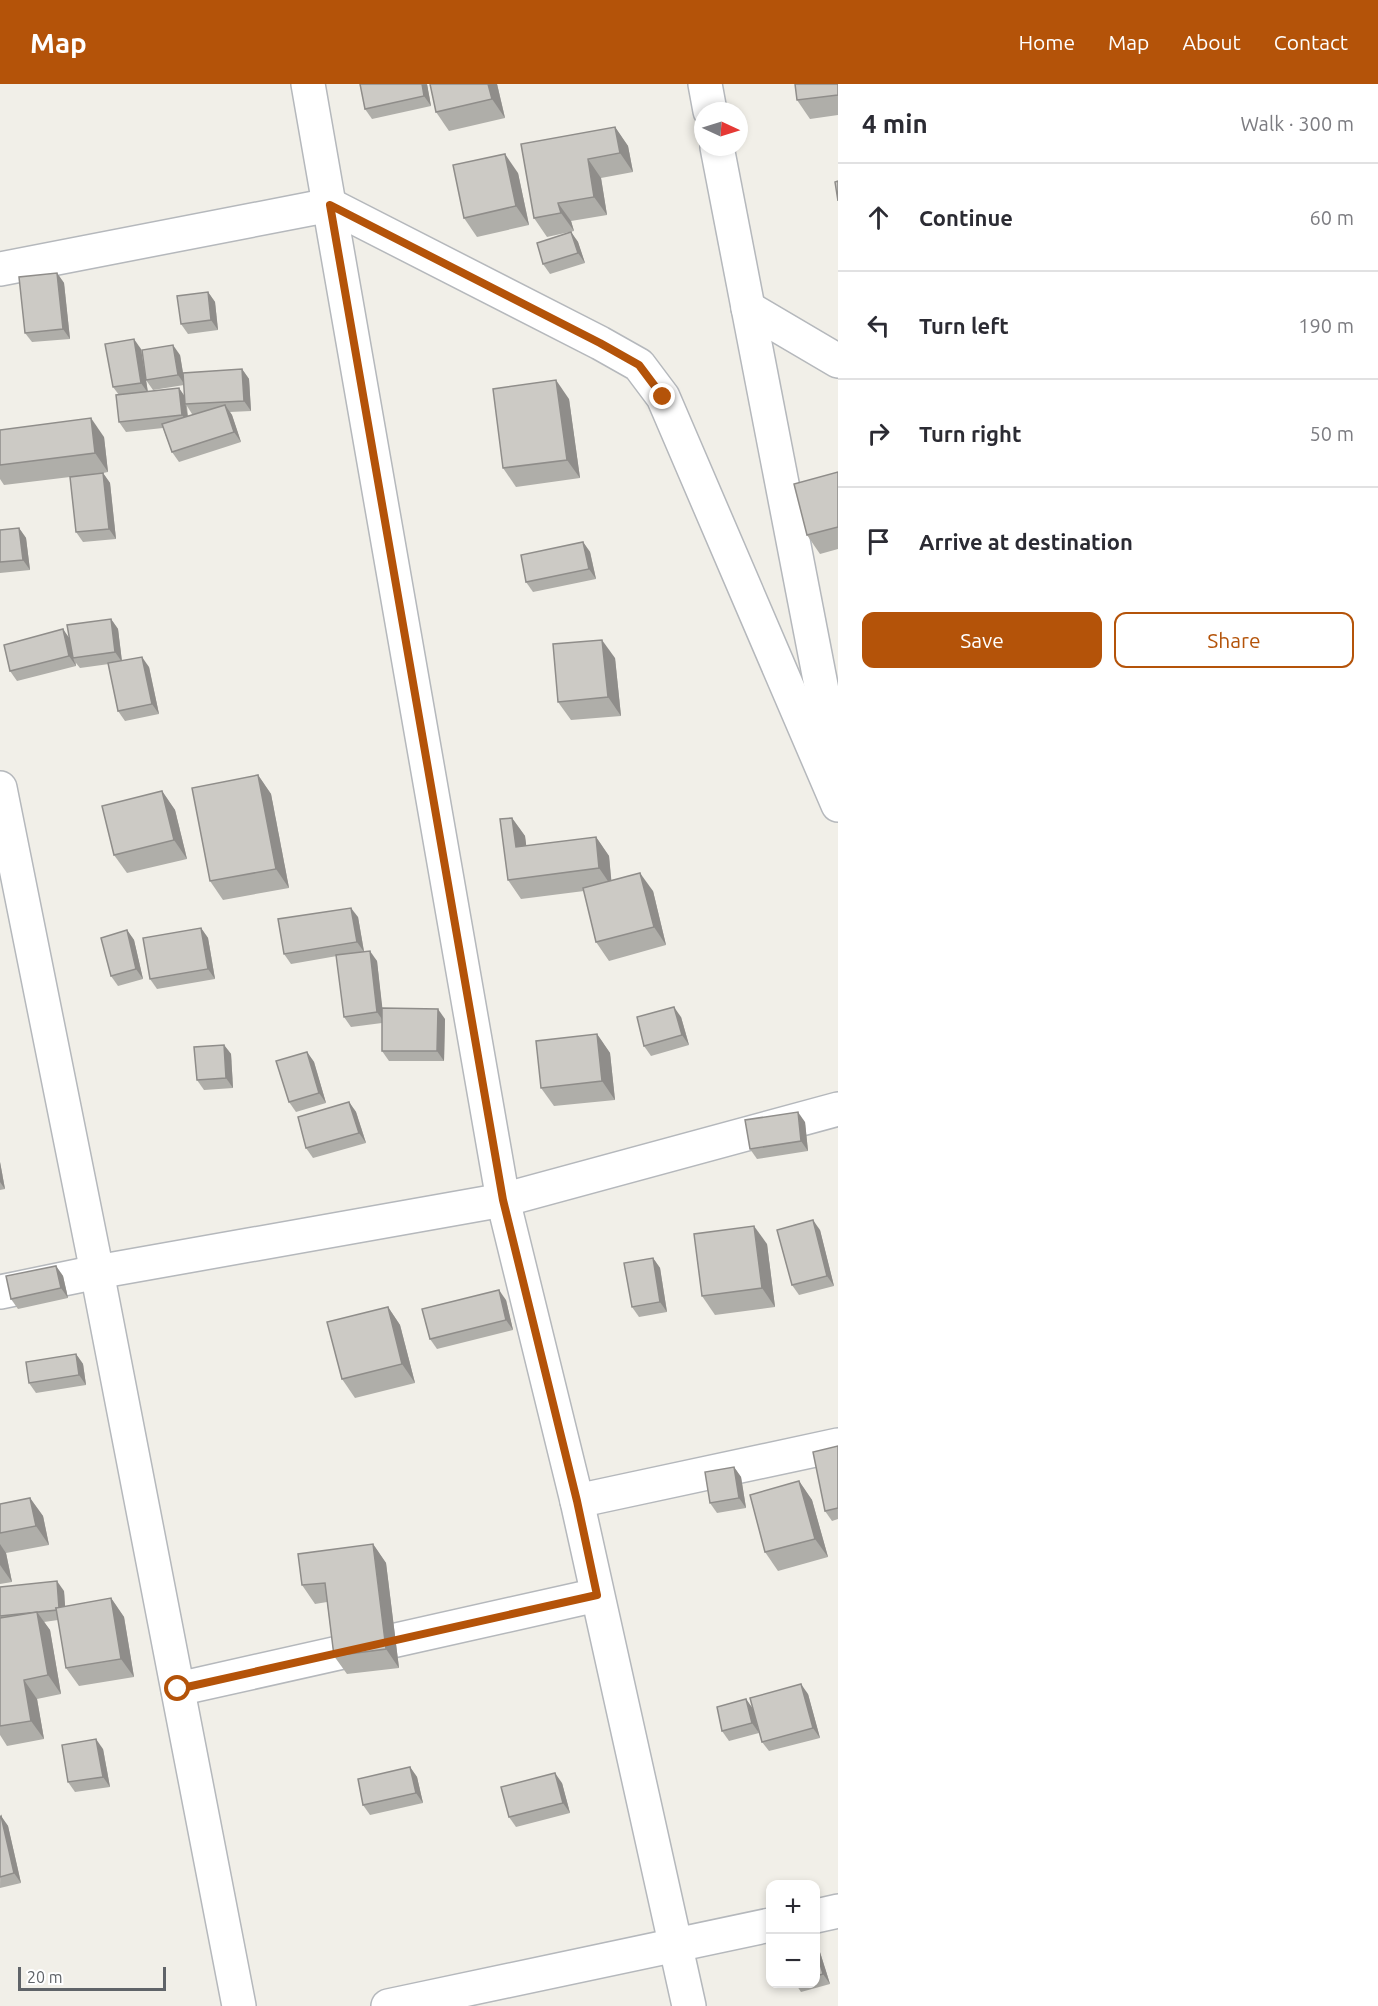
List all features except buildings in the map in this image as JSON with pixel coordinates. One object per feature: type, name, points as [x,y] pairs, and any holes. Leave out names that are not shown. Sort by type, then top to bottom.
[{"type":"street","points":[[308,84],[503,1200],[577,1501],[688,2006]]},
{"type":"street","points":[[705,84],[708,102]]},
{"type":"street","points":[[719,156],[838,776]]},
{"type":"street","points":[[0,269],[330,205],[590,337],[639,365],[663,397],[838,805]]},
{"type":"street","points":[[748,308],[838,361]]},
{"type":"street","points":[[0,788],[240,2006]]},
{"type":"street","points":[[0,1292],[97,1272],[503,1200],[838,1109]]},
{"type":"street","points":[[577,1501],[838,1445]]},
{"type":"street","points":[[178,1689],[597,1595]]},
{"type":"street","points":[[820,1915],[838,1911]]},
{"type":"street","points":[[388,2006],[766,1926]]},
{"type":"route","points":[[178,1689],[597,1595],[577,1501],[503,1200],[330,205],[639,365],[663,397]]}]
